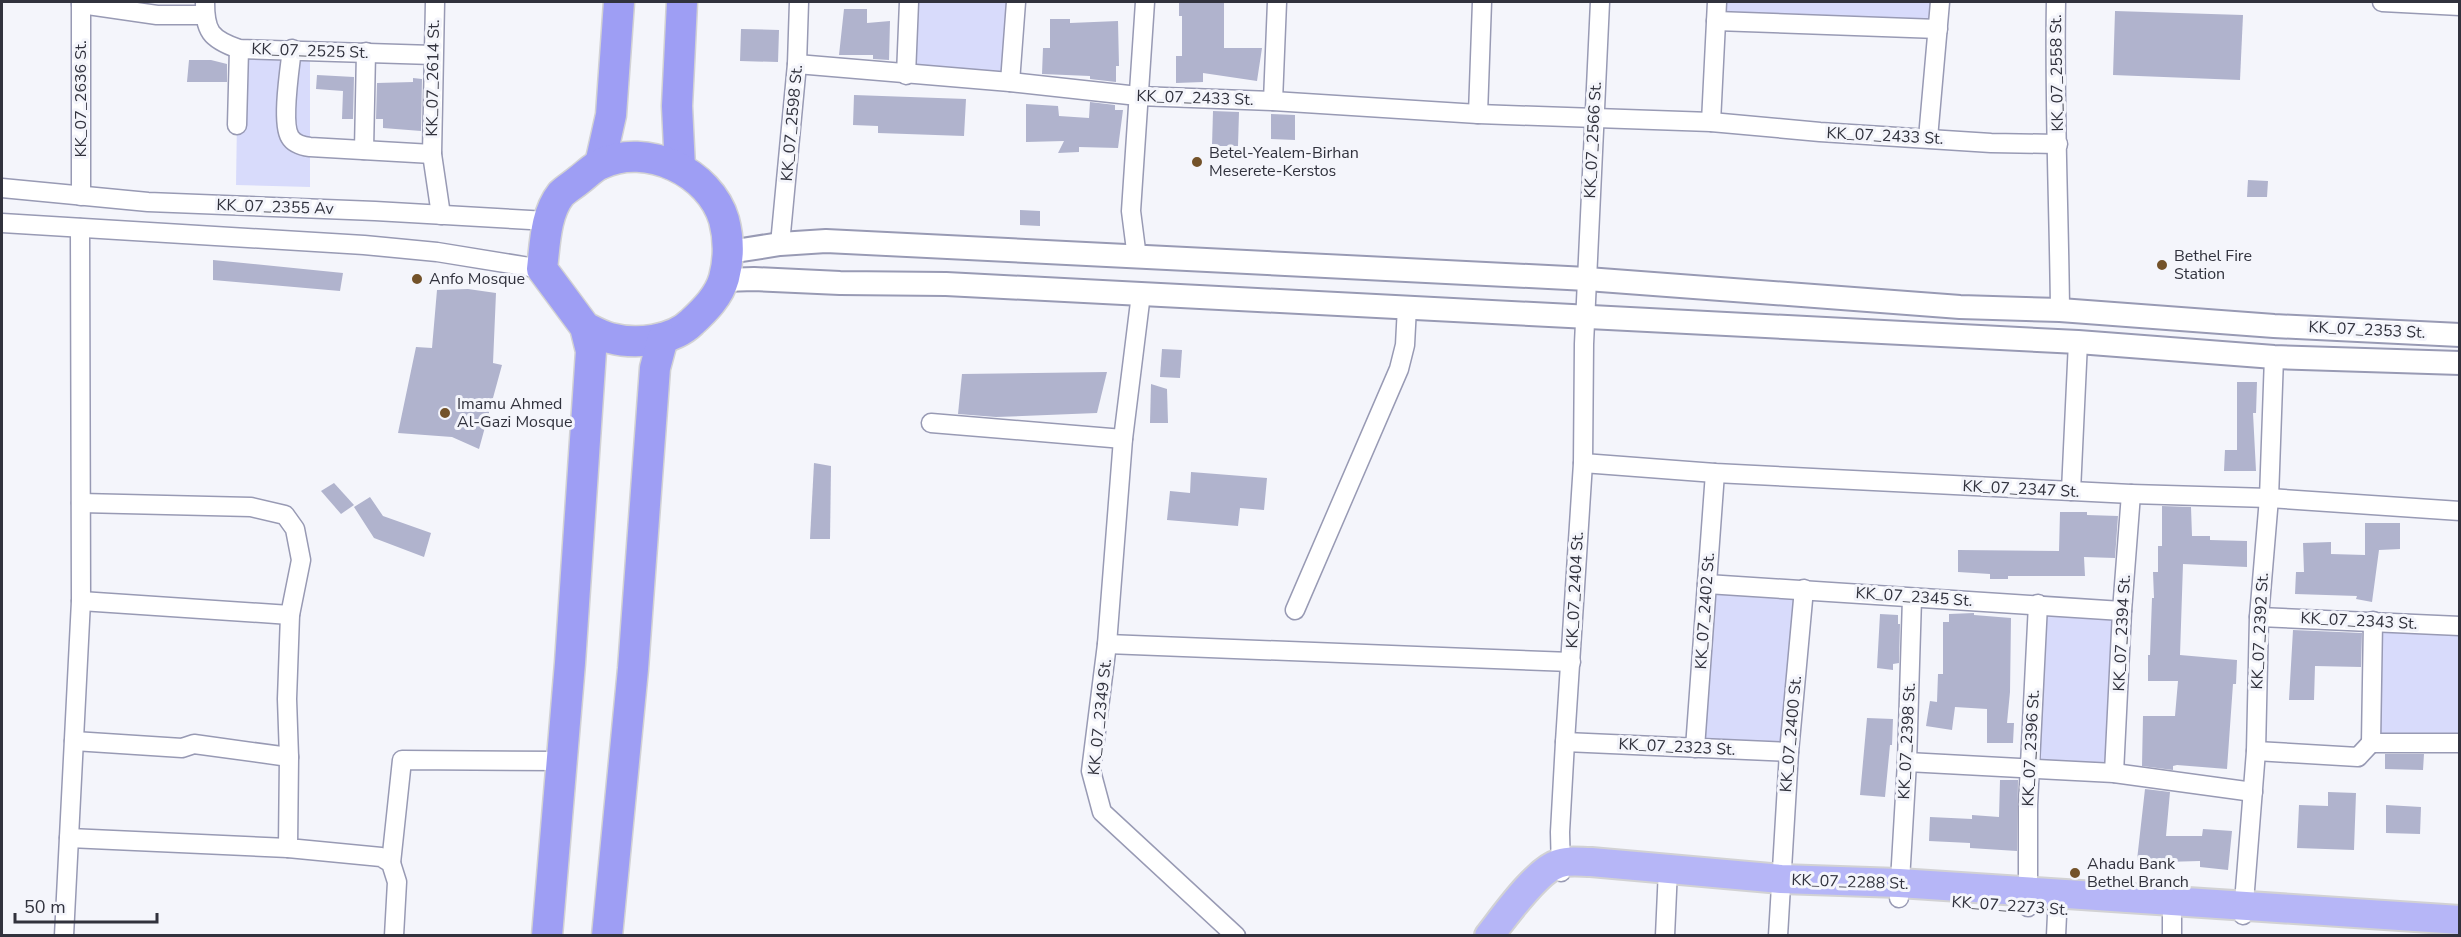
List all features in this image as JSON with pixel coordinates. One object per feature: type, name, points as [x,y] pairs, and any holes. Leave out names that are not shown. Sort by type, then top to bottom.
[{"type":"highway","points":[[600,164],[611,115],[619,2]]},
{"type":"highway","points":[[680,168],[677,106],[682,2]]},
{"type":"highway","points":[[547,936],[562,761],[591,351],[585,327],[542,269],[548,221],[561,195],[600,164],[620,158],[640,157],[661,160],[680,168],[707,189],[724,218],[726,266],[710,306],[689,325],[663,338],[636,342],[609,338],[585,327]]},
{"type":"highway","points":[[614,931],[655,368],[663,338]]},
{"type":"main road","points":[[1489,936],[1538,876],[1550,867],[1561,869],[1548,888],[1506,936]]},
{"type":"main road","name":"KK_07_2273 St.","points":[[1561,869],[1588,874],[1668,875],[1781,885],[2028,900],[2057,913],[2172,916],[2243,911],[2460,920]]},
{"type":"main road","name":"KK_07_2273 St.","points":[[2243,911],[2460,933]]},
{"type":"street","name":"KK_07_2614 St.","points":[[435,2],[432,154],[441,215]]},
{"type":"street","name":"KK_07_2598 St.","points":[[780,244],[797,64],[799,2]]},
{"type":"street","points":[[906,75],[909,2]]},
{"type":"street","points":[[1010,82],[1016,2]]},
{"type":"street","points":[[1137,258],[1131,211],[1145,2]]},
{"type":"street","points":[[1273,101],[1277,2]]},
{"type":"street","points":[[1478,114],[1482,2]]},
{"type":"street","name":"KK_07_2566 St.","points":[[1585,317],[1600,2]]},
{"type":"street","points":[[1711,122],[1717,2]]},
{"type":"street","points":[[1928,138],[1940,2]]},
{"type":"street","name":"KK_07_2558 St.","points":[[2056,2],[2054,83],[2058,144],[2060,310]]},
{"type":"street","points":[[2382,2],[2460,6]]},
{"type":"street","points":[[81,3],[157,15],[205,8]]},
{"type":"street","name":"KK_07_2636 St.","points":[[81,3],[81,196]]},
{"type":"street","name":"KK_07_2525 St.","points":[[205,8],[212,36],[224,44],[239,49],[433,55]]},
{"type":"street","points":[[1716,21],[1938,29]]},
{"type":"street","points":[[237,125],[239,49]]},
{"type":"street","points":[[292,49],[285,125],[290,139],[299,145],[310,147],[432,154]]},
{"type":"street","points":[[364,150],[366,52]]},
{"type":"street","name":"KK_07_2433 St.","points":[[797,64],[1010,82],[1138,96],[1273,101],[1478,114],[1711,122],[1820,132],[1991,143],[2058,144]]},
{"type":"street","name":"KK_07_2355 Av","points":[[2,188],[148,202],[548,221]]},
{"type":"street","name":"KK_07_2355 Av","points":[[2,223],[364,245],[437,252],[542,269]]},
{"type":"street","points":[[64,936],[81,601],[80,228]]},
{"type":"street","name":"KK_07_2353 St.","points":[[726,266],[780,244],[826,242],[1587,279],[1960,307],[2060,310],[2274,326],[2460,335]]},
{"type":"street","name":"KK_07_2353 St.","points":[[726,266],[754,279],[946,284],[2078,342],[2274,357],[2460,363]]},
{"type":"street","name":"KK_07_2349 St.","points":[[1141,294],[1123,439],[1107,644],[1091,771],[1102,812],[1236,936]]},
{"type":"street","points":[[1295,610],[1400,369],[1407,307]]},
{"type":"street","points":[[2109,344],[2112,314]]},
{"type":"street","name":"KK_07_2404 St.","points":[[1561,869],[1565,742],[1583,463],[1585,317]]},
{"type":"street","points":[[2071,491],[2078,342]]},
{"type":"street","name":"KK_07_2392 St.","points":[[2243,911],[2256,751],[2259,617],[2269,498],[2274,357]]},
{"type":"street","points":[[931,423],[1123,439]]},
{"type":"street","name":"KK_07_2347 St.","points":[[1583,463],[1715,473],[2132,494],[2269,498],[2460,511]]},
{"type":"street","name":"KK_07_2402 St.","points":[[1695,748],[1715,473]]},
{"type":"street","name":"KK_07_2394 St.","points":[[2115,773],[2122,611],[2132,494]]},
{"type":"street","points":[[81,503],[251,507],[285,515],[295,529],[301,560],[290,615],[287,699],[290,757],[288,848]]},
{"type":"street","name":"KK_07_2345 St.","points":[[1707,584],[2122,611]]},
{"type":"street","name":"KK_07_2400 St.","points":[[1778,936],[1789,752],[1804,589]]},
{"type":"street","name":"KK_07_2398 St.","points":[[1899,891],[1907,762],[1912,598]]},
{"type":"street","points":[[81,601],[290,615]]},
{"type":"street","name":"KK_07_2396 St.","points":[[2028,900],[2030,770],[2038,604]]},
{"type":"street","name":"KK_07_2343 St.","points":[[2259,617],[2460,626]]},
{"type":"street","points":[[2256,751],[2358,757],[2371,743],[2373,621]]},
{"type":"street","points":[[1107,644],[1571,662]]},
{"type":"street","points":[[74,741],[182,748],[194,744],[290,757]]},
{"type":"street","name":"KK_07_2323 St.","points":[[1565,742],[1789,752]]},
{"type":"street","points":[[2371,743],[2460,743]]},
{"type":"street","points":[[394,936],[397,882],[391,862],[402,760],[562,761]]},
{"type":"street","points":[[1907,762],[2115,773],[2253,792]]},
{"type":"street","points":[[69,838],[288,848],[381,856],[391,862]]},
{"type":"street","points":[[1665,936],[1668,875]]},
{"type":"shaded area","points":[[909,2],[1016,2],[1010,82],[906,75]]},
{"type":"shaded area","points":[[1717,2],[1940,2],[1938,29],[1716,21]]},
{"type":"shaded area","points":[[238,54],[310,57],[310,187],[236,185]]},
{"type":"shaded area","points":[[1707,584],[1804,589],[1789,752],[1695,748]]},
{"type":"shaded area","points":[[2038,604],[2122,611],[2114,773],[2029,770]]},
{"type":"shaded area","points":[[2373,621],[2459,626],[2459,743],[2371,743]]},
{"type":"building","points":[[1179,2],[1224,2],[1224,48],[1262,48],[1257,81],[1203,73],[1203,82],[1176,83],[1176,56],[1182,56],[1182,16],[1179,16]]},
{"type":"building","points":[[844,9],[867,9],[867,23],[890,21],[889,60],[873,59],[873,55],[839,55]]},
{"type":"building","points":[[2115,11],[2243,15],[2240,80],[2113,75]]},
{"type":"building","points":[[1050,19],[1070,19],[1070,23],[1118,21],[1119,66],[1116,66],[1116,82],[1090,79],[1090,76],[1042,74],[1043,48],[1050,48]]},
{"type":"building","points":[[741,29],[779,30],[778,62],[740,61]]},
{"type":"building","points":[[189,60],[211,60],[227,64],[227,82],[187,82]]},
{"type":"building","points":[[317,75],[354,77],[353,119],[342,119],[343,91],[316,89]]},
{"type":"building","points":[[413,78],[422,79],[421,131],[383,128],[383,119],[376,119],[377,83],[413,82]]},
{"type":"building","points":[[854,95],[966,99],[964,136],[878,133],[878,126],[853,125]]},
{"type":"building","points":[[1090,102],[1115,105],[1115,110],[1123,110],[1118,148],[1079,147],[1079,152],[1058,153],[1064,141],[1026,142],[1026,104],[1058,106],[1059,116],[1089,118]]},
{"type":"building","points":[[1213,111],[1239,112],[1238,146],[1212,146]]},
{"type":"building","points":[[1271,114],[1295,115],[1295,140],[1271,139]]},
{"type":"building","points":[[2248,180],[2268,181],[2267,197],[2247,197]]},
{"type":"building","points":[[1020,210],[1040,211],[1040,226],[1020,225]]},
{"type":"building","points":[[213,260],[343,273],[340,291],[213,280]]},
{"type":"building","points":[[468,289],[496,293],[493,363],[502,365],[479,449],[452,437],[398,433],[416,347],[432,348],[437,290]]},
{"type":"building","points":[[1162,349],[1182,350],[1180,378],[1160,377]]},
{"type":"building","points":[[1107,372],[1097,413],[996,417],[958,414],[962,374]]},
{"type":"building","points":[[2237,382],[2257,382],[2256,413],[2253,413],[2256,471],[2224,471],[2225,450],[2237,450]]},
{"type":"building","points":[[1151,384],[1167,389],[1168,423],[1150,423]]},
{"type":"building","points":[[814,463],[831,466],[830,539],[810,539]]},
{"type":"building","points":[[1191,472],[1267,478],[1264,510],[1240,508],[1238,526],[1167,520],[1170,491],[1190,493]]},
{"type":"building","points":[[334,483],[354,505],[341,514],[321,491]]},
{"type":"building","points":[[370,497],[383,516],[431,533],[424,557],[374,538],[354,507]]},
{"type":"building","points":[[2162,506],[2191,507],[2192,536],[2210,536],[2210,540],[2247,541],[2247,567],[2183,564],[2180,655],[2237,660],[2227,769],[2177,765],[2173,766],[2173,770],[2142,766],[2143,716],[2175,716],[2178,681],[2148,681],[2152,598],[2154,598],[2153,572],[2158,572],[2158,546],[2162,546]]},
{"type":"building","points":[[2060,512],[2087,512],[2087,515],[2118,516],[2115,558],[2084,557],[2085,576],[2008,576],[2008,579],[1990,579],[1990,574],[1958,572],[1958,550],[2059,551]]},
{"type":"building","points":[[2365,523],[2400,523],[2400,549],[2379,550],[2372,602],[2356,599],[2357,596],[2295,594],[2296,572],[2304,572],[2303,543],[2331,542],[2331,554],[2365,555]]},
{"type":"building","points":[[1974,613],[1974,615],[2011,618],[2010,692],[2007,723],[2014,723],[2013,743],[1987,743],[1987,709],[1955,707],[1952,730],[1926,726],[1930,701],[1937,702],[1938,674],[1943,674],[1943,622],[1949,622],[1949,614]]},
{"type":"building","points":[[1880,614],[1898,615],[1898,624],[1900,624],[1899,663],[1893,664],[1893,670],[1877,668]]},
{"type":"building","points":[[2293,630],[2362,633],[2361,667],[2315,666],[2314,700],[2289,700]]},
{"type":"building","points":[[1867,718],[1893,719],[1885,797],[1860,795]]},
{"type":"building","points":[[2385,754],[2424,754],[2423,770],[2385,769]]},
{"type":"building","points":[[2000,780],[2018,780],[2017,851],[1970,848],[1970,843],[1929,841],[1930,817],[1972,819],[1972,815],[1999,817]]},
{"type":"building","points":[[2145,789],[2170,792],[2166,836],[2202,836],[2203,829],[2232,831],[2228,870],[2200,867],[2200,861],[2137,860]]},
{"type":"building","points":[[2328,792],[2356,793],[2354,850],[2297,848],[2299,805],[2328,806]]},
{"type":"building","points":[[2386,805],[2421,807],[2420,834],[2386,833]]},
{"type":"place","name":"Betel-Yealem-Birhan Meserete-Kerstos","points":[[1197,162]]},
{"type":"place","name":"Bethel Fire Station","points":[[2162,265]]},
{"type":"place","name":"Anfo Mosque","points":[[417,279]]},
{"type":"place","name":"Imamu Ahmed Al-Gazi Mosque","points":[[445,413]]},
{"type":"place","name":"Ahadu Bank Bethel Branch","points":[[2075,873]]}]
